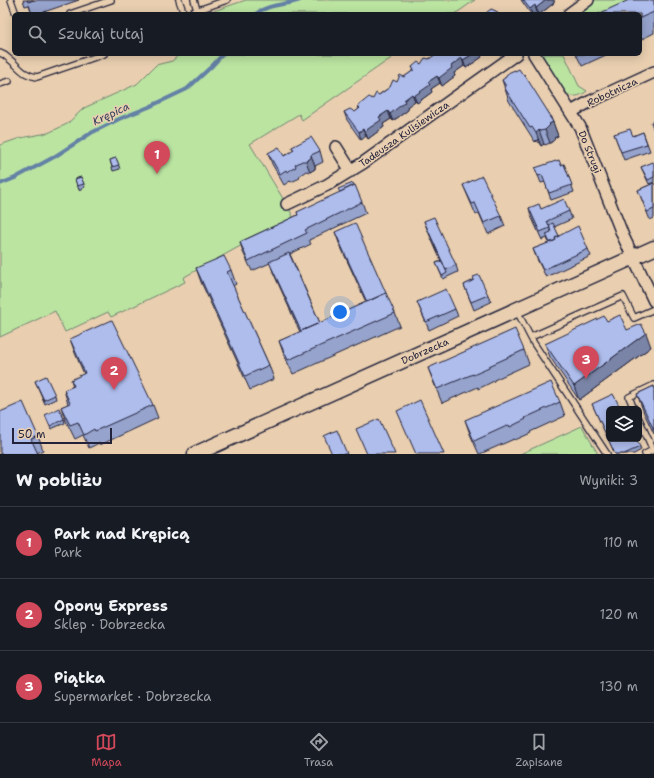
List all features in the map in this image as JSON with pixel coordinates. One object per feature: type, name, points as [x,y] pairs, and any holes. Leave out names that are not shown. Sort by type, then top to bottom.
[{"type":"street","points":[[572,12],[588,0]]},
{"type":"street","name":"Tadeusza Kulisiewicza","points":[[287,204],[327,185],[364,164],[513,56]]},
{"type":"street","name":"Do Strugi","points":[[535,56],[580,127],[632,258],[654,301]]},
{"type":"street","name":"Robotnicza","points":[[571,112],[654,72]]},
{"type":"street","points":[[336,147],[351,171]]},
{"type":"street","name":"Dobrzecka","points":[[195,454],[654,248]]},
{"type":"lane","points":[[11,0],[15,12]]},
{"type":"lane","points":[[76,12],[111,0]]},
{"type":"lane","points":[[179,0],[183,12]]},
{"type":"lane","points":[[194,0],[197,10]]},
{"type":"lane","points":[[192,12],[227,0]]},
{"type":"lane","points":[[0,53],[8,57],[22,72],[37,77],[98,56]]},
{"type":"lane","points":[[0,84],[9,81]]},
{"type":"lane","points":[[531,337],[624,296],[634,318],[654,309]]},
{"type":"lane","points":[[516,310],[531,337],[607,454]]},
{"type":"lane","points":[[633,406],[629,397],[654,385]]},
{"type":"lane","points":[[642,426],[653,450],[645,454]]},
{"type":"green space","points":[[246,0],[475,0],[458,12],[211,12]]},
{"type":"green space","points":[[588,0],[647,0],[621,12],[572,12]]},
{"type":"green space","points":[[178,56],[220,56],[195,82],[221,56],[394,56],[302,120],[299,114],[250,144],[287,204],[293,217],[186,276],[183,278],[185,282],[111,317],[108,312],[65,332],[55,311],[0,337],[0,145],[20,138],[48,133],[67,124],[84,108],[137,84],[156,65],[172,61]]},
{"type":"green space","points":[[541,56],[565,56],[579,86],[587,91],[578,96],[569,95],[558,82]]},
{"type":"green space","points":[[582,426],[598,454],[520,454]]},
{"type":"building","points":[[523,0],[546,0],[536,8],[535,5],[530,9]]},
{"type":"building","points":[[629,0],[654,0],[654,12],[642,17],[642,12],[602,12]]},
{"type":"building","points":[[491,9],[497,12],[487,12]]},
{"type":"building","points":[[433,56],[470,56],[463,60],[462,58],[439,78],[437,76],[428,82],[430,85],[414,96],[412,94],[404,100],[405,102],[390,114],[388,111],[379,117],[381,120],[365,131],[363,129],[359,132],[344,112],[350,109],[355,112],[360,108],[358,106],[369,97],[373,99],[376,93],[379,95],[390,87],[393,80],[397,82],[400,75],[404,77],[414,70],[412,67],[418,62],[421,64],[425,58],[429,59]]},
{"type":"building","points":[[519,69],[523,75],[524,74],[553,122],[549,124],[550,125],[545,130],[539,130],[536,133],[532,127],[530,128],[504,87],[506,86],[502,80],[506,77],[506,75]]},
{"type":"building","points":[[654,121],[654,131],[651,122]]},
{"type":"building","points":[[630,129],[633,136],[643,132],[647,144],[621,152],[614,134]]},
{"type":"building","points":[[311,137],[320,151],[311,155],[311,158],[306,161],[302,161],[295,165],[296,167],[287,172],[286,170],[280,174],[268,153],[279,147],[284,156],[294,150],[292,147]]},
{"type":"building","points":[[116,158],[119,165],[112,167],[110,160]]},
{"type":"building","points":[[559,160],[561,165],[564,164],[572,185],[549,193],[542,175],[538,176],[535,168]]},
{"type":"building","points":[[653,162],[654,177],[648,180],[641,167]]},
{"type":"building","points":[[482,176],[501,216],[484,223],[475,203],[472,204],[463,185]]},
{"type":"building","points":[[81,177],[84,184],[77,186],[75,179]]},
{"type":"building","points":[[353,183],[354,185],[340,192],[338,189]]},
{"type":"building","points":[[654,183],[654,209],[647,212],[638,190]]},
{"type":"building","points":[[355,185],[362,202],[305,230],[307,233],[248,261],[240,242],[298,215],[297,212]]},
{"type":"building","points":[[564,199],[569,211],[547,221],[550,228],[540,232],[529,208],[539,204],[541,209]]},
{"type":"building","points":[[434,217],[456,265],[446,270],[424,221]]},
{"type":"building","points":[[355,223],[386,293],[367,302],[335,232]]},
{"type":"building","points":[[553,223],[559,236],[555,238],[556,240],[550,243],[546,234],[551,232],[549,225]]},
{"type":"building","points":[[578,226],[588,249],[543,270],[533,249],[556,240],[555,238]]},
{"type":"building","points":[[289,253],[320,323],[301,331],[269,262]]},
{"type":"building","points":[[224,256],[231,270],[227,272],[269,365],[245,376],[196,268]]},
{"type":"building","points":[[442,261],[447,273],[442,276],[436,263]]},
{"type":"building","points":[[479,275],[488,295],[471,302],[464,285],[474,280],[473,277]]},
{"type":"building","points":[[446,289],[455,309],[426,322],[417,302]]},
{"type":"building","points":[[386,293],[395,313],[288,360],[279,341]]},
{"type":"building","points":[[620,315],[627,330],[641,324],[646,333],[574,386],[545,344],[604,316],[607,321]]},
{"type":"building","points":[[112,320],[153,405],[95,431],[94,429],[84,435],[78,422],[70,425],[61,407],[70,403],[64,390],[74,386],[71,380],[85,373],[70,339]]},
{"type":"building","points":[[515,329],[524,350],[489,366],[489,368],[437,389],[428,368]]},
{"type":"building","points":[[46,376],[55,395],[44,400],[35,381]]},
{"type":"building","points":[[551,382],[560,402],[525,418],[526,419],[510,427],[509,425],[474,441],[465,420]]},
{"type":"building","points":[[654,386],[654,430],[637,394]]},
{"type":"building","points":[[613,394],[619,406],[606,406],[606,434],[592,404]]},
{"type":"building","points":[[420,400],[444,454],[416,454],[397,411]]},
{"type":"building","points":[[23,402],[38,436],[31,439],[38,454],[0,454],[0,412]]},
{"type":"building","points":[[59,408],[64,419],[50,426],[45,415]]},
{"type":"building","points":[[379,419],[395,454],[367,454],[356,429]]},
{"type":"building","points":[[337,430],[347,454],[332,454],[324,436]]},
{"type":"building","points":[[609,442],[638,442],[640,447],[624,454],[615,454]]},
{"type":"waterway","name":"Krępica","points":[[259,12],[272,6],[300,0]]},
{"type":"waterway","name":"Krępica","points":[[0,184],[15,178],[54,157],[91,133],[187,89],[221,56]]},
{"type":"place","name":"Park nad Krępicą","points":[[157,174]]},
{"type":"place","name":"Piątka","points":[[586,379]]},
{"type":"place","name":"Opony Express","points":[[114,390]]}]
